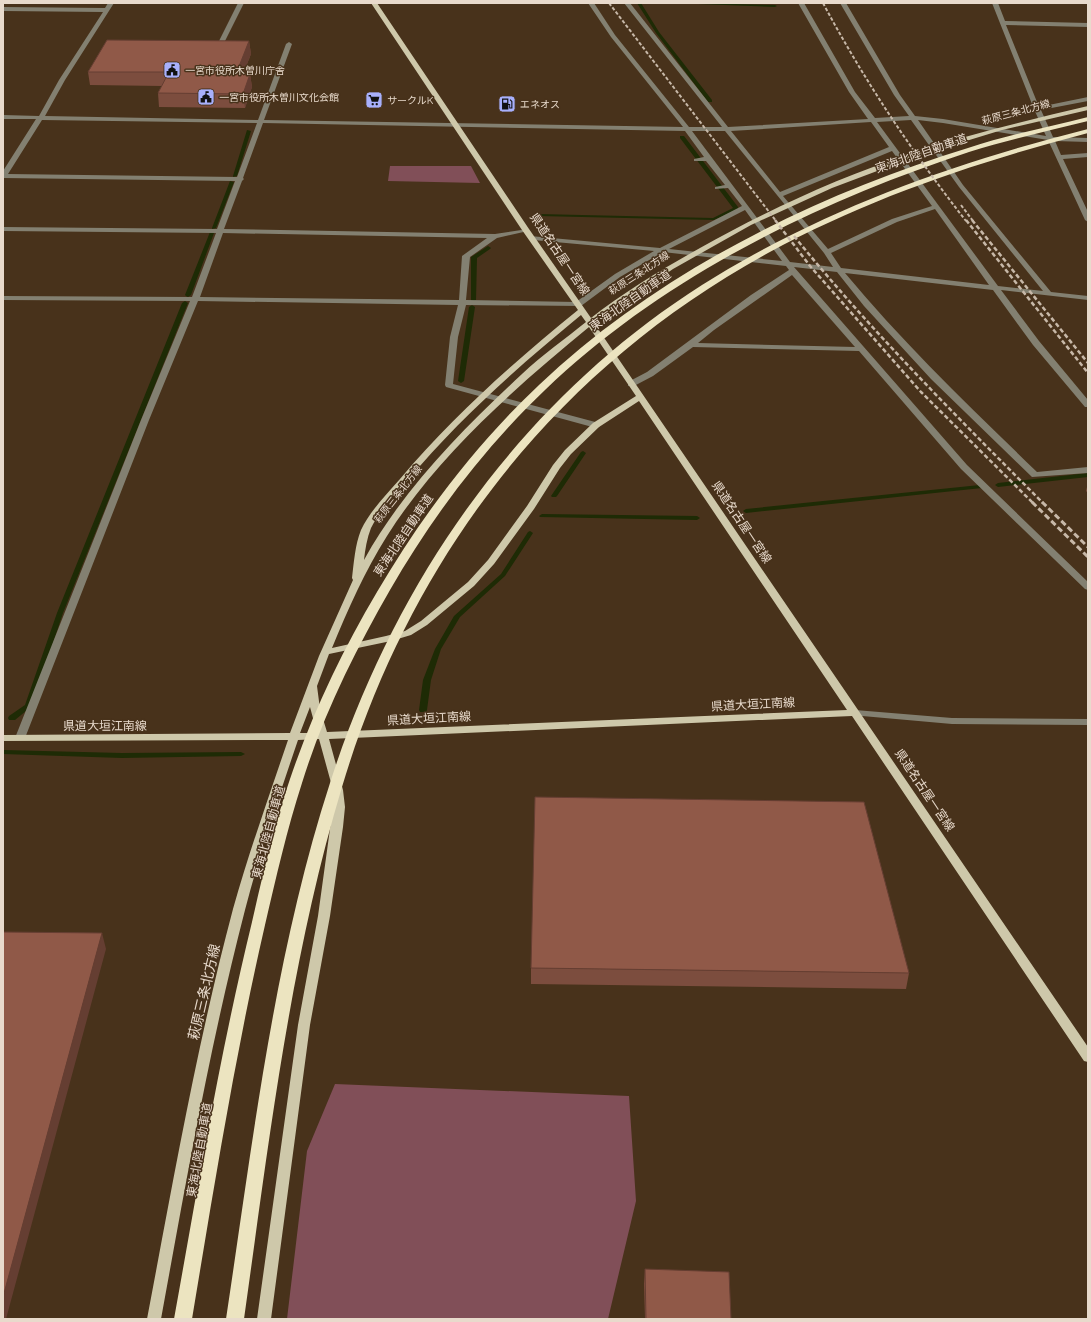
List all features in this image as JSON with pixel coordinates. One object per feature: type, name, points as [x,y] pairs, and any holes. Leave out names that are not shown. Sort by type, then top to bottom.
[{"type":"highway","name":"東海北陸自動車道","points":[[183,1319],[228,1064],[248,965],[296,781],[326,702],[359,635],[390,579],[422,528],[453,487],[496,436],[532,397],[572,360],[616,325],[702,267],[747,241],[804,213],[863,188],[972,149],[1088,119]]},
{"type":"highway","points":[[235,1319],[273,1064],[291,964],[311,874],[337,783],[364,704],[396,635],[423,582],[454,534],[488,486],[524,442],[561,402],[598,368],[683,302],[734,270],[767,251],[822,223],[877,199],[988,158],[1046,141],[1088,131]]},
{"type":"main road","name":"県道名古屋一宮線","points":[[374,3],[526,230],[580,307],[1088,1056]]},
{"type":"main road","name":"萩原三条北方線","points":[[154,1319],[212,1022],[239,908],[265,820],[293,736],[314,680],[355,587],[386,531],[445,456],[504,394],[557,347],[628,294],[701,249],[786,206],[870,170],[954,143],[1088,108]]},
{"type":"main road","points":[[355,587],[362,544],[371,520],[434,444],[482,395],[580,307]]},
{"type":"main road","points":[[326,652],[388,639],[408,633],[424,623],[471,584],[491,562],[560,462],[577,443],[596,425],[640,397]]},
{"type":"main road","name":"萩原三条北方線","points":[[264,1319],[304,1025],[324,916],[337,827],[338,790],[315,709],[313,696],[314,680]]},
{"type":"main road","name":"県道大垣江南線","points":[[3,738],[322,736],[856,713]]},
{"type":"street","points":[[3,176],[111,3]]},
{"type":"street","points":[[221,43],[241,3]]},
{"type":"street","points":[[591,3],[613,36],[687,129],[791,268],[964,467],[1088,588]]},
{"type":"street","points":[[627,3],[779,195],[827,252],[839,270],[867,304],[934,377],[1035,475],[1088,470]]},
{"type":"street","points":[[801,3],[852,92],[1036,343],[1088,405]]},
{"type":"street","points":[[843,3],[897,95],[961,186],[1048,292]]},
{"type":"street","points":[[995,3],[1037,109],[1088,220]]},
{"type":"street","points":[[3,9],[106,10]]},
{"type":"street","points":[[1003,23],[1088,25]]},
{"type":"street","points":[[20,738],[145,420],[195,299],[241,179],[289,44]]},
{"type":"street","points":[[1037,109],[1088,99]]},
{"type":"street","points":[[3,117],[261,120],[687,129],[727,129],[914,118],[943,121],[1051,139],[1088,140]]},
{"type":"street","points":[[779,195],[893,148]]},
{"type":"street","points":[[1060,157],[1088,155]]},
{"type":"street","points":[[696,160],[708,159]]},
{"type":"street","points":[[3,176],[241,179]]},
{"type":"street","points":[[717,188],[730,186]]},
{"type":"street","points":[[3,298],[195,299],[580,307],[596,290],[623,271],[746,207]]},
{"type":"street","points":[[827,252],[924,209],[936,207]]},
{"type":"street","points":[[3,229],[495,236],[526,230]]},
{"type":"street","points":[[495,236],[466,256],[462,304],[454,337],[449,385],[596,425]]},
{"type":"street","points":[[533,238],[661,250],[791,268],[839,270],[1048,292],[1088,298]]},
{"type":"street","points":[[631,384],[650,374],[691,345],[717,323],[791,268]]},
{"type":"street","points":[[691,345],[860,349]]},
{"type":"street","points":[[856,713],[952,721],[1088,722]]},
{"type":"shaded area","points":[[390,166],[471,166],[480,183],[388,181]]},
{"type":"shaded area","points":[[335,1084],[629,1096],[636,1201],[608,1319],[287,1319],[307,1151]]},
{"type":"building","points":[[107,40],[249,41],[236,74],[250,74],[243,94],[158,93],[169,72],[88,72]]},
{"type":"building","points":[[535,797],[864,802],[909,973],[531,968]]},
{"type":"building","points":[[3,932],[102,933],[3,1297]]},
{"type":"building","points":[[645,1269],[729,1272],[731,1319],[646,1319]]},
{"type":"waterway","points":[[639,3],[657,32],[710,101]]},
{"type":"waterway","points":[[698,3],[775,6]]},
{"type":"waterway","points":[[235,176],[249,131]]},
{"type":"waterway","points":[[538,215],[714,219],[736,208],[682,137]]},
{"type":"waterway","points":[[214,228],[232,182]]},
{"type":"waterway","points":[[188,295],[212,233]]},
{"type":"waterway","points":[[473,300],[474,257],[488,248]]},
{"type":"waterway","points":[[12,718],[28,706],[60,613],[185,303]]},
{"type":"waterway","points":[[461,381],[472,307]]},
{"type":"waterway","points":[[554,496],[583,453]]},
{"type":"waterway","points":[[998,485],[1088,475]]},
{"type":"waterway","points":[[746,511],[980,487]]},
{"type":"waterway","points":[[542,516],[697,518]]},
{"type":"waterway","points":[[423,710],[427,680],[438,649],[457,616],[503,575],[530,533]]},
{"type":"waterway","points":[[3,752],[122,755],[241,754]]},
{"type":"railway","points":[[609,3],[776,221]]},
{"type":"railway","points":[[823,3],[872,88],[927,169],[966,221]]},
{"type":"railway","points":[[961,205],[973,221]]},
{"type":"railway","points":[[775,220],[810,266],[921,392],[1033,503]]},
{"type":"railway","points":[[966,220],[1088,373]]},
{"type":"railway","points":[[972,220],[1088,363]]},
{"type":"railway","points":[[794,236],[884,340],[1042,502]]},
{"type":"railway","points":[[1032,502],[1088,557]]},
{"type":"railway","points":[[1042,502],[1088,547]]},
{"type":"place","name":"一宮市役所木曽川庁舎","points":[[172,70]]},
{"type":"place","name":"一宮市役所木曽川文化会館","points":[[206,97]]},
{"type":"place","name":"サークルK","points":[[374,100]]},
{"type":"place","name":"エネオス","points":[[507,104]]}]
